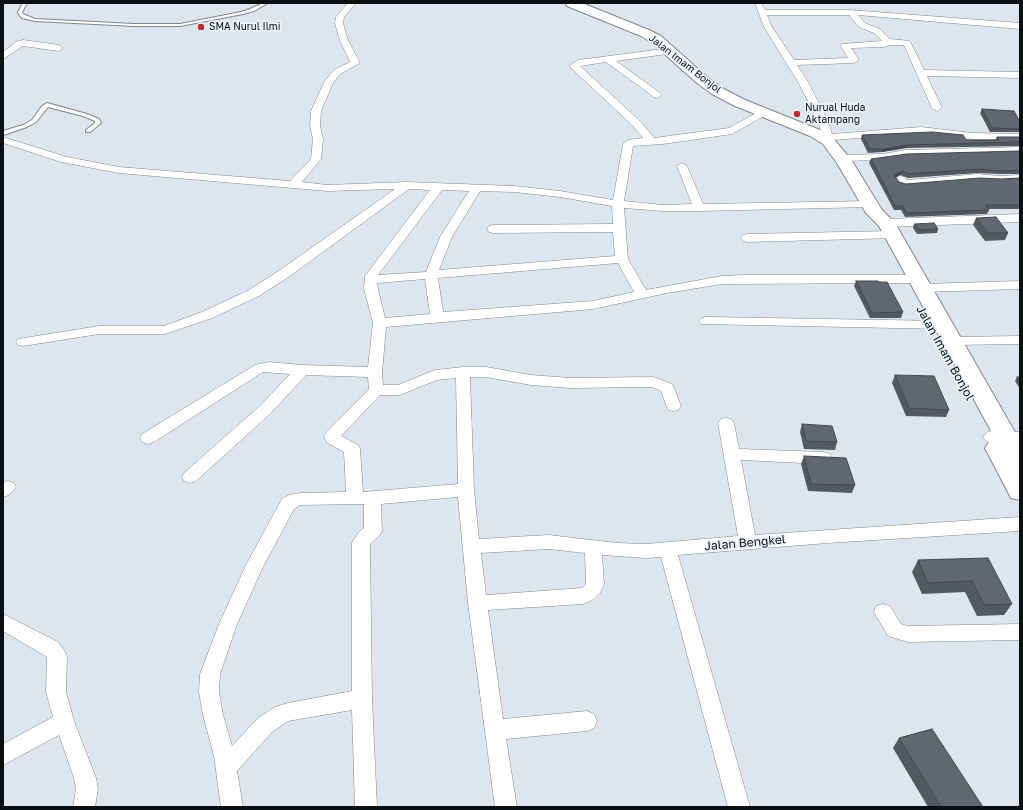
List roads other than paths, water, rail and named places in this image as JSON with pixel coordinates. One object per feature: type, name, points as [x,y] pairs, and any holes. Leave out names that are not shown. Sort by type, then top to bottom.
[{"type":"highway","name":"Jalan Imam Bonjol","points":[[571,3],[645,33],[656,39],[702,80],[717,91],[764,113],[828,139],[880,222],[942,331],[1020,462]]},
{"type":"highway","name":"Jalan Imam Bonjol","points":[[942,331],[1006,438],[1020,491]]},
{"type":"street","points":[[293,185],[316,159],[318,139],[315,126],[316,111],[328,82],[337,72],[355,63],[343,38],[339,22],[340,17],[352,3]]},
{"type":"street","points":[[1020,26],[904,12],[850,12],[759,7],[768,27],[803,82],[823,121],[828,139],[921,130],[972,136],[1020,137]]},
{"type":"street","points":[[850,12],[862,25],[877,31],[888,42]]},
{"type":"street","points":[[791,63],[854,60],[844,47],[884,44],[888,42],[907,43],[937,108]]},
{"type":"street","points":[[3,56],[23,43],[59,48]]},
{"type":"street","points":[[651,141],[637,124],[574,67],[574,65],[578,63],[671,51]]},
{"type":"street","points":[[609,60],[657,95]]},
{"type":"street","points":[[920,73],[1020,75]]},
{"type":"street","points":[[642,295],[622,259],[619,228],[618,204],[628,144],[632,142],[712,135],[732,131],[764,113]]},
{"type":"street","points":[[3,140],[65,160],[119,170],[334,188],[407,185],[477,187],[536,191],[618,204],[663,208],[699,208],[880,222]]},
{"type":"street","points":[[3,150],[16,145]]},
{"type":"street","points":[[841,158],[882,157],[906,153],[1020,150]]},
{"type":"street","points":[[682,166],[699,208]]},
{"type":"street","points":[[900,179],[905,184],[978,177],[999,179],[1020,178]]},
{"type":"street","points":[[24,342],[99,330],[165,330],[207,315],[254,293],[279,277],[407,185]]},
{"type":"street","points":[[376,390],[375,372],[380,323],[370,280],[374,271],[439,186]]},
{"type":"street","points":[[437,317],[431,274],[446,237],[457,216],[477,187]]},
{"type":"street","points":[[747,238],[880,222],[1020,218]]},
{"type":"street","points":[[493,229],[619,228]]},
{"type":"street","points":[[370,280],[622,259]]},
{"type":"street","points":[[380,323],[593,305],[703,282],[743,279],[1020,285]]},
{"type":"street","points":[[706,321],[942,331],[1020,340]]},
{"type":"street","points":[[148,438],[260,368],[269,367],[302,370],[375,372]]},
{"type":"street","points":[[190,477],[260,414],[302,370]]},
{"type":"street","points":[[462,372],[466,490],[471,546],[494,730],[506,807]]},
{"type":"street","points":[[366,807],[362,699],[361,543],[364,538],[373,531],[363,498],[352,449],[332,436],[376,390],[400,390],[435,374],[486,372],[531,380],[570,383],[654,382],[667,388],[673,406]]},
{"type":"street","points":[[726,423],[748,543]]},
{"type":"street","points":[[731,454],[838,458]]},
{"type":"street","points":[[232,807],[226,769],[209,692],[210,674],[228,624],[255,565],[290,502],[300,499],[363,498],[466,490]]},
{"type":"street","name":"Jalan Bengkel","points":[[471,546],[549,542],[646,551],[827,536],[1020,524]]},
{"type":"street","points":[[477,603],[583,596],[588,594],[594,588],[595,584],[593,547]]},
{"type":"street","points":[[668,550],[739,807]]},
{"type":"street","points":[[883,612],[895,630],[908,634],[1020,632]]},
{"type":"street","points":[[3,622],[51,648],[57,656],[56,692],[64,721],[85,778],[87,789],[84,807]]},
{"type":"street","points":[[226,769],[265,725],[282,714],[362,699]]},
{"type":"street","points":[[3,754],[64,721]]},
{"type":"street","points":[[494,730],[586,721]]},
{"type":"lane","points":[[25,3],[20,12],[21,15],[35,20],[134,25],[180,25],[241,13],[252,10],[266,3]]},
{"type":"lane","points":[[3,133],[25,126],[34,121],[47,105],[85,115],[97,120],[98,123],[88,131]]},
{"type":"place","name":"SMA Nurul Ilmi","points":[[201,27]]},
{"type":"place","name":"Nurual Huda Aktampang","points":[[797,114]]}]
